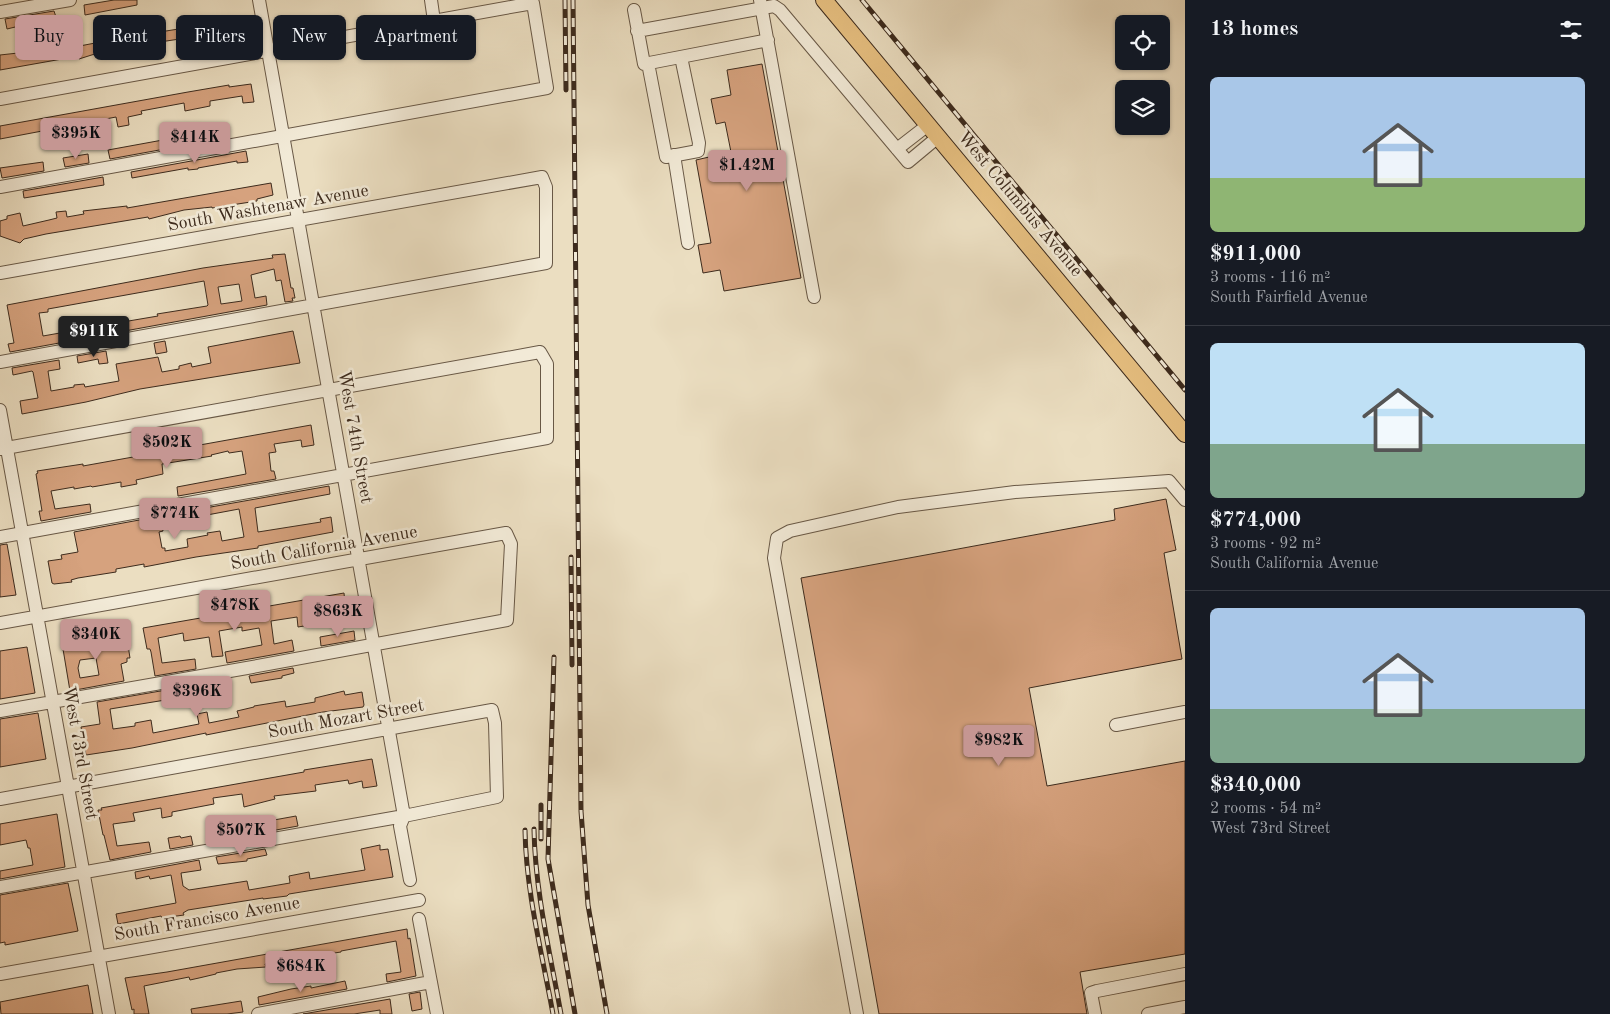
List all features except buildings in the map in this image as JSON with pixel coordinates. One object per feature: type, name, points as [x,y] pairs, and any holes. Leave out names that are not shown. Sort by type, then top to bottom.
[{"type":"main road","name":"West Columbus Avenue","points":[[824,0],[1185,434]]},
{"type":"street","points":[[0,12],[70,0]]},
{"type":"street","name":"West 74th Street","points":[[258,0],[389,729],[404,816],[400,826],[410,880]]},
{"type":"street","points":[[431,0],[433,15]]},
{"type":"street","points":[[0,187],[547,88],[533,3],[467,15]]},
{"type":"street","points":[[638,31],[761,4],[774,6],[780,10],[908,162],[933,131]]},
{"type":"street","points":[[761,4],[814,296]]},
{"type":"street","points":[[634,10],[644,64],[768,40]]},
{"type":"street","points":[[0,98],[356,35]]},
{"type":"street","points":[[648,63],[666,157],[698,151],[699,143],[681,57]]},
{"type":"street","points":[[897,149],[933,131]]},
{"type":"street","points":[[674,155],[688,243]]},
{"type":"street","name":"South Washtenaw Avenue","points":[[0,273],[542,177],[546,187],[546,263],[313,306]]},
{"type":"street","points":[[0,362],[313,306]]},
{"type":"street","points":[[0,537],[547,438],[547,364],[540,352],[3,448]]},
{"type":"street","name":"West 73rd Street","points":[[0,410],[3,448],[38,617],[109,1014]]},
{"type":"street","points":[[857,1014],[774,558],[777,538],[790,531],[898,507],[1015,492],[1168,481],[1185,500]]},
{"type":"street","name":"South California Avenue","points":[[0,624],[506,533],[511,544],[507,620],[374,644]]},
{"type":"street","points":[[0,711],[374,644]]},
{"type":"street","name":"South Mozart Street","points":[[0,799],[492,710],[495,723],[497,797],[404,816]]},
{"type":"street","points":[[1116,725],[1185,712]]},
{"type":"street","points":[[0,887],[404,816]]},
{"type":"street","name":"South Francisco Avenue","points":[[0,974],[420,900]]},
{"type":"street","points":[[419,919],[437,1014]]},
{"type":"street","points":[[1095,1014],[1091,994],[1097,991],[1185,974]]},
{"type":"street","points":[[258,1014],[431,982]]},
{"type":"street","points":[[1148,1014],[1185,1007]]},
{"type":"railway","points":[[565,0],[566,90]]},
{"type":"railway","points":[[573,0],[581,811],[588,905],[607,1014]]},
{"type":"railway","points":[[862,0],[1185,390]]},
{"type":"railway","points":[[571,557],[572,665]]},
{"type":"railway","points":[[554,657],[548,859],[575,1014]]},
{"type":"railway","points":[[541,805],[541,839]]},
{"type":"railway","points":[[534,829],[540,899],[561,1014]]},
{"type":"railway","points":[[525,830],[531,899],[553,1014]]}]
